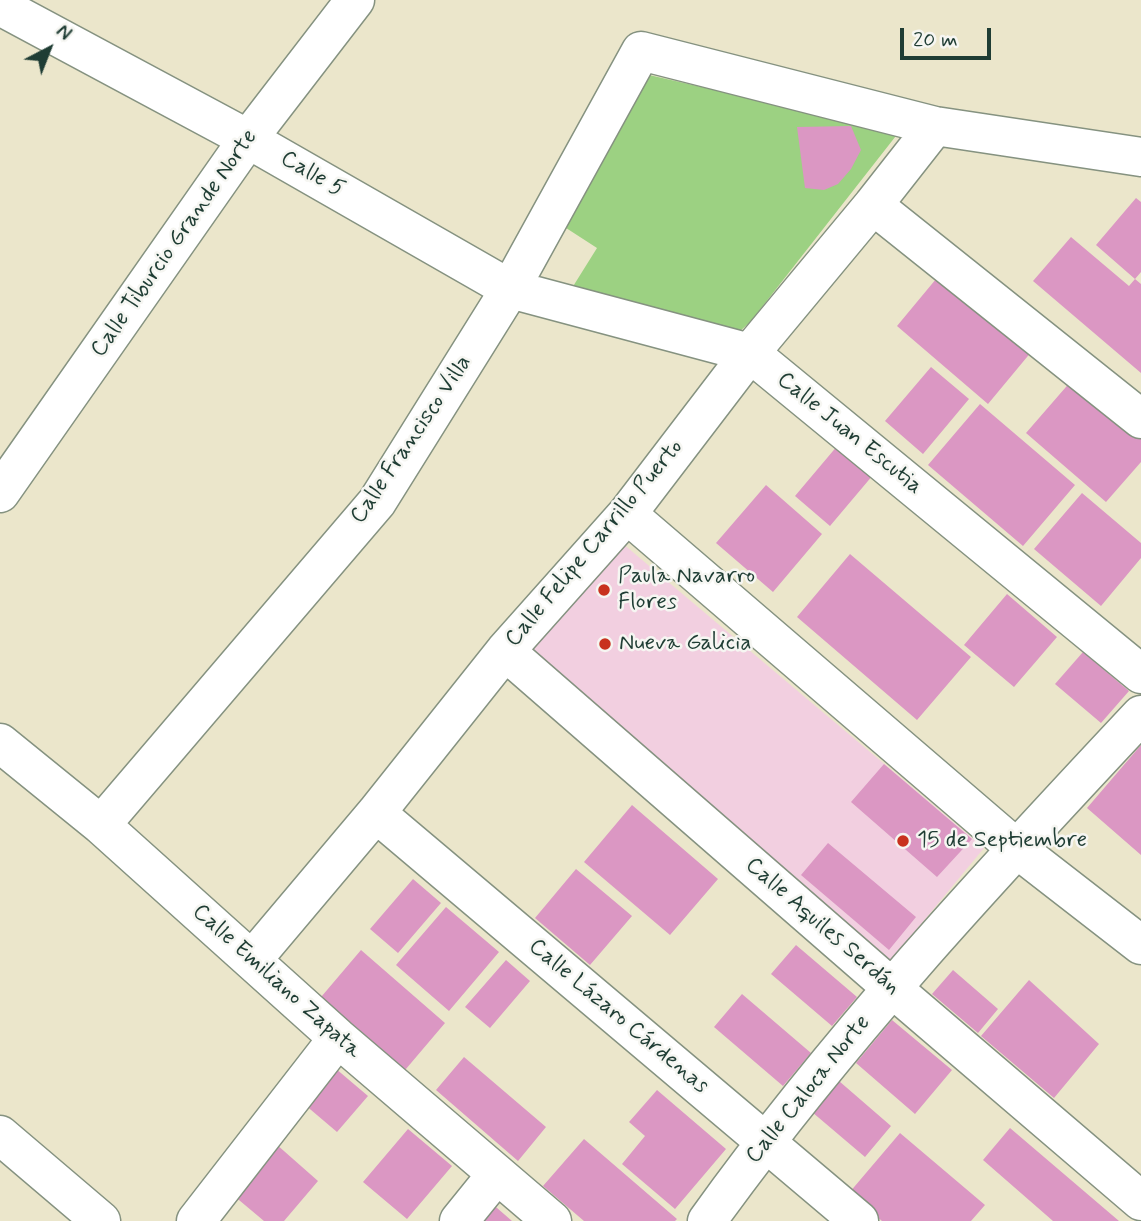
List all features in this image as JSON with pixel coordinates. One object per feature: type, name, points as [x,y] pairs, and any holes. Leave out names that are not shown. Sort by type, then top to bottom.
[{"type":"street","name":"Calle Tiburcio Grande Norte","points":[[0,493],[248,139],[355,0]]},
{"type":"street","name":"Calle 5","points":[[0,6],[248,139],[510,289]]},
{"type":"street","name":"Calle Francisco Villa","points":[[102,825],[377,502],[510,289],[641,51],[935,126]]},
{"type":"street","points":[[935,126],[1141,158]]},
{"type":"street","name":"Calle Felipe Carrillo Puerto","points":[[252,960],[376,813],[505,651],[627,514],[750,353],[935,126]]},
{"type":"street","points":[[873,205],[1141,419]]},
{"type":"street","name":"Calle Juan Escutia","points":[[510,289],[750,353],[1141,674]]},
{"type":"street","points":[[627,514],[1016,848],[1141,945]]},
{"type":"street","name":"Calle Aquiles Serdán","points":[[505,651],[1141,1201]]},
{"type":"street","name":"Calle Caloca Norte","points":[[707,1221],[765,1141],[892,988],[1016,848],[1141,715]]},
{"type":"street","name":"Calle Emiliano Zapata","points":[[0,743],[102,825],[338,1038],[552,1221]]},
{"type":"street","name":"Calle Lázaro Cárdenas","points":[[376,813],[859,1221]]},
{"type":"street","points":[[196,1221],[338,1038]]},
{"type":"street","points":[[0,1135],[101,1221]]},
{"type":"street","points":[[459,1221],[497,1174]]},
{"type":"shaded area","points":[[622,543],[984,848],[888,964],[528,651]]},
{"type":"green space","points":[[649,75],[899,132],[751,321],[738,333],[572,288],[597,248],[563,226]]},
{"type":"building","points":[[851,126],[861,150],[851,169],[838,184],[824,190],[805,188],[797,127]]},
{"type":"building","points":[[1136,198],[1141,202],[1141,272],[1135,279],[1096,245]]},
{"type":"building","points":[[1071,237],[1129,286],[1135,279],[1141,284],[1141,373],[1033,281]]},
{"type":"building","points":[[941,273],[1032,351],[988,404],[897,326]]},
{"type":"building","points":[[931,367],[969,399],[923,454],[885,421]]},
{"type":"building","points":[[1072,380],[1141,439],[1141,462],[1106,502],[1026,433]]},
{"type":"building","points":[[980,404],[1075,485],[1023,546],[928,465]]},
{"type":"building","points":[[838,445],[873,475],[830,526],[795,496]]},
{"type":"building","points":[[766,485],[822,534],[773,592],[716,543]]},
{"type":"building","points":[[1082,493],[1141,543],[1141,558],[1101,606],[1034,549]]},
{"type":"building","points":[[850,554],[971,657],[917,720],[797,617]]},
{"type":"building","points":[[1007,594],[1057,637],[1014,687],[964,645]]},
{"type":"building","points":[[1083,652],[1129,691],[1101,723],[1055,684]]},
{"type":"building","points":[[1141,745],[1141,855],[1087,808]]},
{"type":"building","points":[[884,764],[972,839],[937,877],[851,802]]},
{"type":"building","points":[[632,805],[718,879],[670,935],[584,862]]},
{"type":"building","points":[[828,843],[916,917],[889,950],[801,875]]},
{"type":"building","points":[[576,869],[632,916],[590,965],[535,918]]},
{"type":"building","points":[[413,879],[441,903],[398,953],[370,929]]},
{"type":"building","points":[[446,907],[499,952],[449,1011],[396,965]]},
{"type":"building","points":[[796,945],[857,997],[832,1026],[771,974]]},
{"type":"building","points":[[361,950],[445,1023],[400,1076],[316,1003]]},
{"type":"building","points":[[506,960],[530,981],[490,1028],[465,1007]]},
{"type":"building","points":[[953,970],[998,1009],[978,1033],[932,994]]},
{"type":"building","points":[[1029,980],[1099,1044],[1054,1098],[981,1036]]},
{"type":"building","points":[[742,994],[811,1053],[783,1086],[714,1027]]},
{"type":"building","points":[[892,1020],[952,1070],[915,1114],[856,1063]]},
{"type":"building","points":[[464,1057],[546,1127],[518,1161],[436,1090]]},
{"type":"building","points":[[335,1068],[368,1096],[337,1132],[304,1104]]},
{"type":"building","points":[[839,1081],[891,1126],[865,1157],[812,1112]]},
{"type":"building","points":[[657,1090],[726,1149],[675,1209],[622,1164],[645,1136],[629,1122]]},
{"type":"building","points":[[1010,1128],[1119,1221],[1053,1221],[983,1160]]},
{"type":"building","points":[[408,1129],[452,1166],[407,1219],[363,1182]]},
{"type":"building","points":[[900,1133],[985,1205],[971,1221],[882,1221],[849,1193]]},
{"type":"building","points":[[584,1139],[677,1219],[584,1221],[543,1186]]},
{"type":"building","points":[[276,1144],[318,1181],[284,1221],[264,1221],[233,1195]]},
{"type":"building","points":[[489,1201],[512,1221],[472,1221]]},
{"type":"place","name":"Paula Navarro Flores","points":[[604,590]]},
{"type":"place","name":"Nueva Galicia","points":[[605,644]]},
{"type":"place","name":"15 de Septiembre","points":[[903,841]]}]
